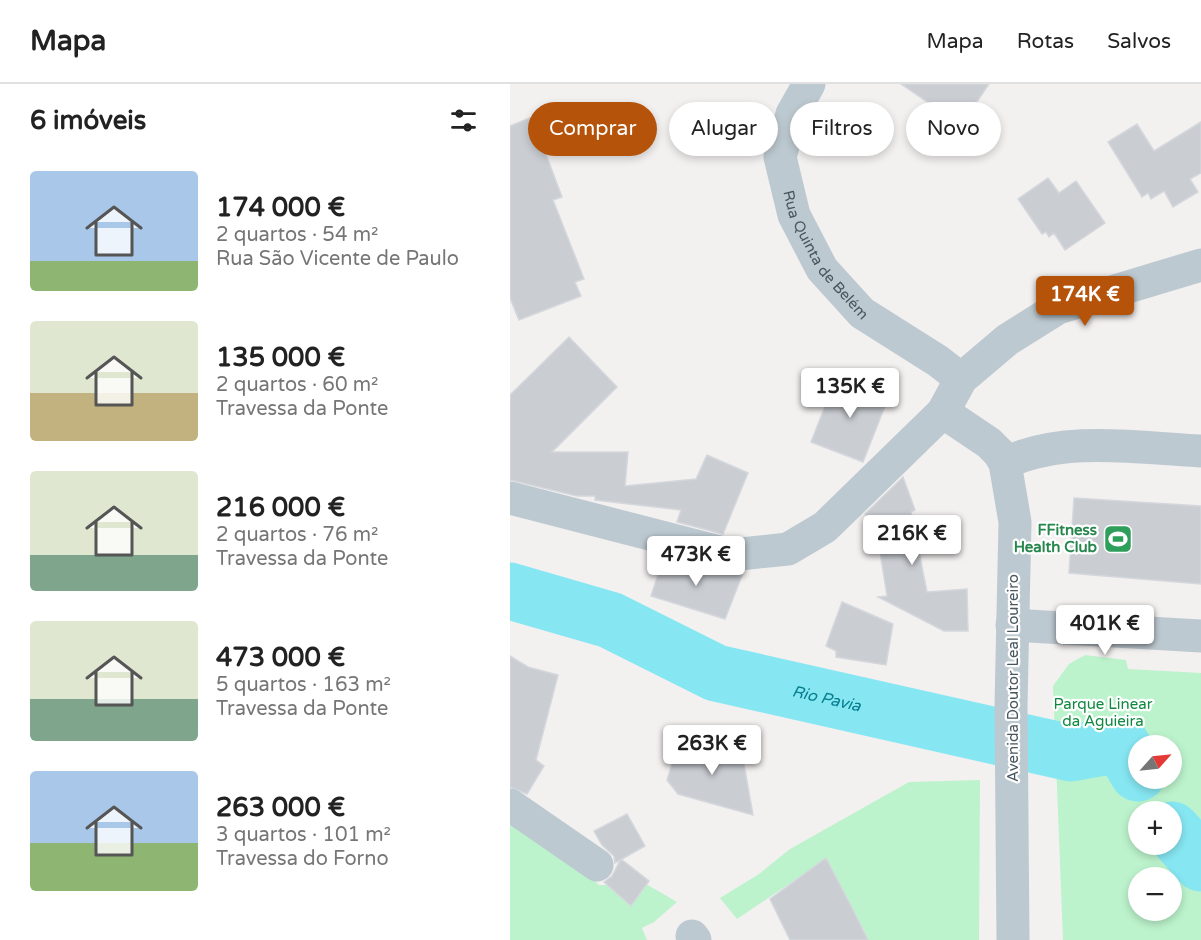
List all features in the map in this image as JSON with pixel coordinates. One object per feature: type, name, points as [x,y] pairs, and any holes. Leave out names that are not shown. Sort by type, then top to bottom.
[{"type":"street","name":"Rua Quinta de Belém","points":[[809,84],[792,114],[780,158],[794,215],[822,269],[862,312],[938,361],[961,379]]},
{"type":"street","points":[[510,498],[731,555],[788,549],[825,527],[943,412],[961,379],[1007,340],[1058,308],[1201,265]]},
{"type":"street","points":[[943,412],[989,443],[1005,463],[1029,452],[1075,446],[1201,451]]},
{"type":"street","name":"Avenida Doutor Leal Loureiro","points":[[1005,463],[1015,522],[1011,705],[1013,940]]},
{"type":"street","points":[[1012,625],[1201,636]]},
{"type":"street","points":[[510,805],[597,865]]},
{"type":"green space","name":"Parque Linear da Aguieira","points":[[1085,655],[1126,660],[1128,669],[1201,673],[1201,940],[1063,940],[1053,686],[1069,664]]},
{"type":"green space","points":[[980,780],[979,940],[868,940],[826,859],[737,919],[720,898],[759,874],[790,849],[909,782]]},
{"type":"green space","points":[[510,816],[573,861],[599,885],[607,885],[631,906],[646,884],[677,902],[654,922],[642,928],[647,940],[510,940]]},
{"type":"building","points":[[901,84],[989,84],[977,102],[927,102]]},
{"type":"building","points":[[528,119],[528,156],[547,156],[562,197],[553,200],[584,279],[575,282],[581,296],[519,320],[510,298],[510,126]]},
{"type":"building","points":[[1201,122],[1201,173],[1190,179],[1198,192],[1173,207],[1164,191],[1151,199],[1148,193],[1142,197],[1108,142],[1137,124],[1154,151]]},
{"type":"building","points":[[1048,178],[1059,193],[1076,181],[1105,223],[1065,250],[1054,233],[1049,237],[1046,232],[1042,234],[1018,199]]},
{"type":"building","points":[[569,337],[617,387],[552,452],[628,452],[625,486],[696,479],[707,455],[748,473],[723,534],[677,522],[681,510],[595,500],[595,496],[577,496],[510,480],[510,395]]},
{"type":"building","points":[[837,376],[889,396],[863,462],[811,442]]},
{"type":"building","points":[[903,477],[915,510],[911,512],[927,592],[967,589],[968,631],[944,631],[878,597],[887,596],[876,527],[865,514]]},
{"type":"building","name":"FFitness Health Club","points":[[1074,498],[1201,506],[1201,584],[1069,573]]},
{"type":"building","points":[[664,557],[726,573],[743,573],[725,619],[651,596]]},
{"type":"building","points":[[842,602],[893,624],[886,665],[836,657],[836,651],[826,646]]},
{"type":"building","points":[[510,656],[528,667],[558,675],[536,760],[544,766],[527,794],[510,787]]},
{"type":"building","points":[[678,745],[741,747],[753,815],[678,794],[667,780]]},
{"type":"building","points":[[627,814],[645,846],[615,863],[614,856],[602,845],[594,831]]},
{"type":"building","points":[[826,858],[868,940],[790,940],[770,899]]},
{"type":"building","points":[[621,859],[649,881],[631,906],[604,882],[612,876]]},
{"type":"waterway","name":"Rio Pavia","points":[[510,591],[610,620],[716,673],[1071,753],[1121,744],[1128,756]]},
{"type":"waterway","name":"Rio Pavia","points":[[1182,841],[1201,863]]},
{"type":"place","name":"FFitness Health Club","points":[[1118,539]]}]
